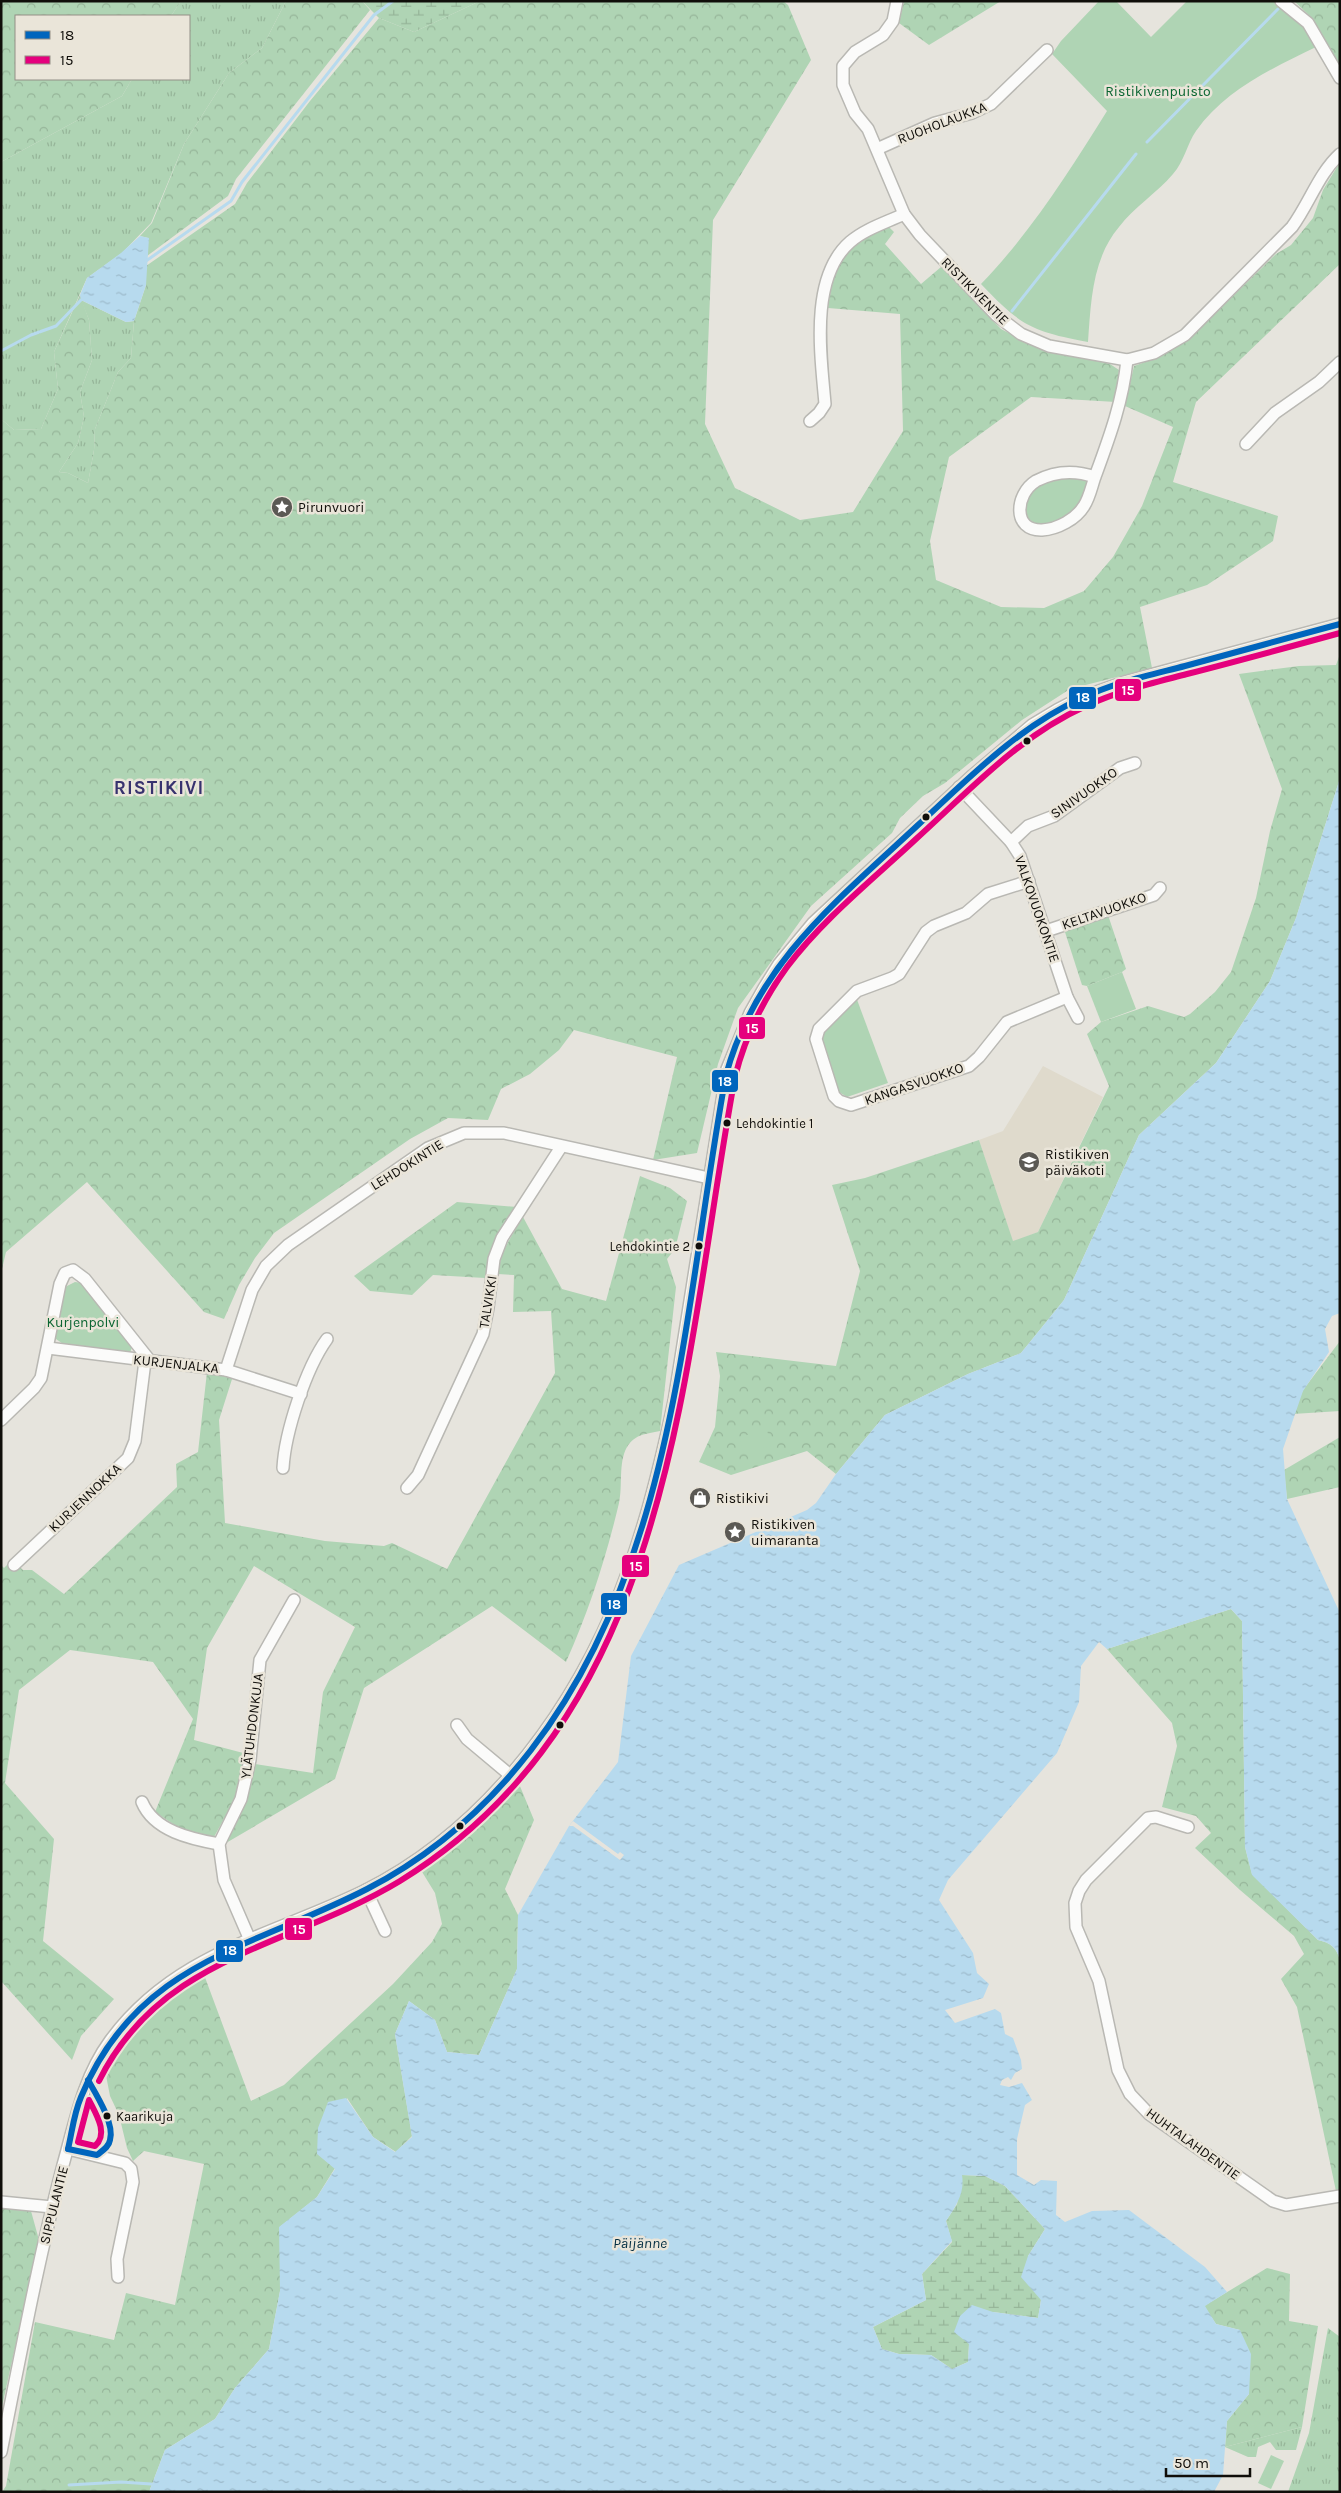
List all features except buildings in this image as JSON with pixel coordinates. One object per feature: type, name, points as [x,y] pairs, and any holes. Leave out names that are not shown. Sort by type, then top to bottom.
[{"type":"street","name":"RISTIKIVENTIE","points":[[897,1],[893,21],[882,35],[854,52],[843,66],[843,86],[855,113],[868,129],[904,214],[920,235],[996,315],[1021,334],[1049,346],[1127,360],[1154,353],[1185,335],[1292,227],[1340,154]]},
{"type":"street","points":[[1281,1],[1308,22],[1340,78]]},
{"type":"street","name":"RUOHOLAUKKA","points":[[877,149],[935,123],[972,113],[991,104],[1047,50]]},
{"type":"street","points":[[810,421],[820,413],[825,404],[820,325],[826,281],[835,260],[848,243],[865,231],[904,214]]},
{"type":"street","points":[[1095,476],[1082,472],[1067,472],[1036,482],[1026,489],[1021,498],[1019,508],[1021,518],[1028,526],[1040,530],[1052,529],[1071,520],[1084,506],[1115,424],[1127,360]]},
{"type":"street","points":[[1246,444],[1275,413],[1319,382],[1340,362]]},
{"type":"street","name":"SIPPULANTIE","points":[[1,2452],[52,2207],[79,2103],[88,2080],[108,2044],[125,2022],[161,1987],[186,1970],[366,1890],[402,1870],[443,1840],[481,1806],[510,1775],[549,1726],[589,1658],[613,1610],[637,1544],[656,1481],[674,1401],[727,1069],[750,1013],[774,972],[813,923],[959,788],[1032,725],[1082,697],[1124,682],[1340,624]]},
{"type":"street","name":"SINIVUOKKO","points":[[1011,842],[1028,826],[1054,816],[1120,768],[1135,763]]},
{"type":"street","name":"VALKOVUOKONTIE","points":[[959,788],[1011,842],[1020,856],[1067,997],[1078,1018]]},
{"type":"street","name":"KANGASVUOKKO","points":[[1029,881],[988,894],[966,913],[934,926],[926,932],[898,974],[857,991],[819,1029],[816,1039],[834,1096],[839,1101],[851,1105],[969,1066],[980,1057],[1002,1026],[1012,1019],[1067,997]]},
{"type":"street","name":"KELTAVUOKKO","points":[[1046,931],[1154,895],[1160,888]]},
{"type":"street","name":"LEHDOKINTIE","points":[[226,1370],[252,1290],[266,1266],[288,1245],[428,1148],[464,1133],[504,1133],[709,1178]]},
{"type":"street","name":"TALVIKKI","points":[[407,1488],[418,1476],[483,1334],[494,1258],[502,1238],[561,1147]]},
{"type":"street","points":[[1,1420],[34,1388],[41,1378],[60,1284],[65,1273],[73,1270],[85,1280],[148,1361]]},
{"type":"street","points":[[283,1468],[284,1448],[301,1394],[316,1354],[327,1339]]},
{"type":"street","name":"KURJENJALKA","points":[[48,1348],[226,1370],[301,1394]]},
{"type":"street","name":"KURJENNOKKA","points":[[14,1565],[128,1458],[135,1441],[148,1361]]},
{"type":"street","name":"YLÄTUHDONKUJA","points":[[219,1844],[241,1799],[250,1760],[260,1660],[294,1600]]},
{"type":"street","points":[[457,1725],[467,1739],[510,1775]]},
{"type":"street","points":[[142,1802],[146,1813],[164,1827],[192,1839],[219,1844],[224,1880],[250,1940]]},
{"type":"street","name":"HUHTALAHDENTIE","points":[[1188,1827],[1156,1817],[1148,1818],[1086,1880],[1079,1890],[1075,1903],[1076,1927],[1099,1981],[1118,2070],[1130,2094],[1149,2114],[1274,2201],[1291,2204],[1340,2196]]},
{"type":"street","points":[[366,1890],[385,1931]]},
{"type":"street","points":[[68,2149],[125,2163],[131,2169],[133,2182],[117,2259],[118,2277]]},
{"type":"street","points":[[1,2202],[52,2207]]},
{"type":"shaded area","name":"Ristikiven päiväkoti","points":[[1043,1066],[1103,1097],[1038,1232],[1013,1242],[979,1140],[1003,1131]]},
{"type":"green space","points":[[1,1],[181,1],[172,15],[15,15],[15,80],[131,80],[122,96],[1,162]]},
{"type":"green space","points":[[181,1],[286,1],[262,48],[229,73],[184,144],[151,223],[122,253],[87,278],[54,352],[58,389],[41,429],[14,430],[1,419],[1,162],[122,96],[131,80],[190,80],[190,15],[172,15]]},
{"type":"green space","points":[[286,1],[362,1],[370,10],[236,179],[228,196],[147,256],[148,238],[140,236],[152,223],[184,144],[229,73],[262,48]]},
{"type":"green space","points":[[362,1],[480,1],[414,32],[379,18]]},
{"type":"green space","points":[[480,1],[783,1],[788,5],[811,60],[713,220],[705,424],[735,488],[800,520],[853,512],[903,431],[900,314],[828,308],[834,279],[845,257],[862,241],[889,227],[894,232],[885,244],[921,284],[941,267],[1001,329],[1038,348],[1110,364],[1119,370],[1116,402],[1031,397],[949,457],[930,541],[936,580],[1001,607],[1044,608],[1084,591],[1113,557],[1142,506],[1173,427],[1125,406],[1134,366],[1162,356],[1188,340],[1276,254],[1291,245],[1313,218],[1323,190],[1340,162],[1340,264],[1196,402],[1173,482],[1278,516],[1273,541],[1207,585],[1140,607],[1152,668],[1070,689],[1022,720],[945,783],[923,796],[900,818],[892,833],[811,906],[738,1008],[718,1064],[697,1153],[653,1160],[677,1057],[574,1030],[559,1050],[530,1074],[501,1089],[488,1120],[448,1118],[410,1139],[274,1233],[255,1258],[239,1285],[224,1319],[204,1312],[87,1182],[6,1252],[1,1273],[1,419],[14,430],[41,429],[58,389],[54,352],[80,295],[89,320],[92,360],[80,392],[84,417],[78,443],[59,472],[68,473],[88,483],[94,450],[95,429],[118,372],[131,358],[134,321],[146,285],[146,266],[235,204],[247,183],[310,101],[379,18],[414,32]]},
{"type":"green space","points":[[904,1],[1001,1],[929,45],[899,23]]},
{"type":"green space","name":"Ristikivenpuisto","points":[[1099,1],[1116,1],[1151,37],[1187,1],[1275,1],[1291,11],[1304,26],[1316,47],[1251,81],[1221,104],[1196,131],[1173,174],[1119,227],[1110,239],[1098,267],[1092,296],[1088,342],[1053,334],[1028,325],[1017,318],[981,284],[1033,222],[1064,179],[1107,111],[1052,54],[1061,41]]},
{"type":"green space","points":[[1294,1],[1340,1],[1340,67],[1313,19]]},
{"type":"green space","points":[[81,300],[126,322],[134,321],[131,358],[118,372],[95,429],[94,450],[88,483],[68,473],[59,472],[78,443],[84,417],[80,392],[92,360],[89,320]]},
{"type":"green space","points":[[1072,476],[1089,481],[1077,506],[1068,516],[1041,526],[1028,518],[1024,509],[1026,499],[1033,487]]},
{"type":"green space","points":[[1340,654],[1340,778],[1296,918],[1270,981],[1216,1063],[1139,1135],[1064,1300],[1021,1353],[968,1374],[885,1415],[836,1474],[807,1451],[731,1475],[699,1462],[715,1427],[720,1376],[716,1352],[836,1366],[860,1271],[832,1185],[865,1178],[979,1140],[1013,1241],[1038,1232],[1109,1086],[1087,1034],[1101,1022],[1148,1006],[1184,1017],[1215,992],[1231,972],[1256,898],[1270,831],[1282,789],[1239,674],[1299,666],[1336,665]]},
{"type":"green space","points":[[1108,915],[1126,969],[1087,986],[1082,985],[1064,929]]},
{"type":"green space","points":[[1122,972],[1136,1009],[1101,1022],[1087,986]]},
{"type":"green space","points":[[856,997],[888,1083],[847,1097],[839,1092],[822,1037],[824,1032]]},
{"type":"green space","points":[[640,1176],[670,1188],[687,1201],[675,1249],[667,1259],[676,1287],[660,1431],[637,1437],[630,1443],[624,1453],[619,1503],[608,1544],[589,1604],[566,1662],[492,1606],[364,1688],[335,1779],[226,1843],[246,1803],[255,1764],[313,1773],[323,1692],[355,1627],[254,1566],[207,1648],[194,1740],[247,1754],[236,1797],[214,1837],[179,1828],[155,1812],[193,1719],[153,1662],[70,1650],[19,1690],[5,1783],[54,1839],[43,1941],[114,1999],[81,2036],[72,2060],[1,1981],[1,1565],[4,1568],[12,1560],[23,1570],[32,1570],[64,1594],[177,1487],[176,1464],[198,1452],[207,1372],[233,1376],[219,1420],[225,1523],[325,1541],[384,1546],[392,1543],[447,1569],[555,1373],[551,1311],[513,1312],[514,1275],[498,1274],[501,1258],[507,1244],[523,1217],[562,1289],[606,1301]]},
{"type":"green space","points":[[457,1202],[517,1207],[490,1256],[485,1278],[433,1275],[412,1295],[370,1291],[354,1276]]},
{"type":"green space","name":"Kurjenpolvi","points":[[75,1282],[82,1283],[133,1344],[130,1353],[66,1346],[56,1339],[55,1334],[65,1287]]},
{"type":"green space","points":[[1340,1341],[1340,1411],[1293,1414],[1303,1390]]},
{"type":"green space","points":[[767,1430],[771,1446],[743,1453],[739,1437]]},
{"type":"green space","points":[[1340,1437],[1340,1487],[1287,1499],[1284,1470]]},
{"type":"green space","points":[[1231,1609],[1242,1621],[1245,1847],[1252,1874],[1318,1940],[1332,1946],[1340,1960],[1340,2190],[1336,2191],[1297,2007],[1281,1979],[1304,1954],[1294,1936],[1195,1848],[1211,1833],[1196,1816],[1162,1807],[1177,1746],[1172,1723],[1107,1649]]},
{"type":"green space","points":[[517,1779],[534,1820],[505,1889],[518,1915],[517,1969],[479,2055],[447,2052],[435,2020],[409,2001],[395,2034],[412,2136],[396,2152],[373,2137],[347,2098],[335,2168],[317,2197],[280,2227],[280,2291],[269,2349],[235,2388],[215,2419],[165,2450],[149,2492],[2,2492],[6,2486],[35,2322],[114,2340],[126,2293],[175,2305],[204,2164],[144,2151],[133,2161],[127,2148],[119,2115],[110,2096],[104,2065],[123,2037],[159,2000],[203,1972],[251,2101],[284,2085],[393,1984],[432,1942],[442,1924],[435,1893],[419,1867],[486,1814]]},
{"type":"green space","points":[[962,2175],[985,2176],[1005,2186],[1045,2229],[1028,2256],[1041,2300],[1038,2318],[993,2312],[969,2344],[968,2362],[952,2369],[931,2355],[899,2354],[882,2349],[873,2327],[926,2300],[922,2274],[952,2242],[946,2221],[957,2204]]},
{"type":"green space","points":[[1,2207],[31,2211],[39,2240],[1,2411]]},
{"type":"green space","points":[[1267,2268],[1290,2274],[1289,2321],[1318,2326],[1302,2427],[1225,2447],[1227,2421],[1249,2394],[1240,2330],[1216,2324],[1204,2306]]},
{"type":"green space","points":[[1328,2328],[1340,2337],[1340,2492],[1288,2492],[1309,2433]]},
{"type":"green space","points":[[1302,2427],[1296,2450],[1276,2450],[1270,2442],[1258,2447],[1256,2457],[1248,2457],[1225,2447]]},
{"type":"green space","points":[[1271,2455],[1284,2461],[1271,2489],[1258,2483]]},
{"type":"water","points":[[140,236],[149,238],[146,285],[134,321],[126,322],[81,300],[80,295],[87,278],[121,253]]},
{"type":"water","name":"Päijänne","points":[[1340,778],[1340,1313],[1332,1316],[1325,1329],[1329,1352],[1303,1391],[1283,1449],[1287,1499],[1340,1613],[1340,1960],[1332,1946],[1318,1940],[1252,1875],[1245,1847],[1242,1621],[1231,1609],[1107,1649],[1099,1642],[1081,1666],[1079,1702],[1057,1753],[948,1880],[939,1900],[973,1953],[977,1973],[989,1984],[983,1998],[945,2010],[955,2023],[995,2009],[1001,2013],[1005,2034],[1013,2038],[1021,2060],[1022,2069],[1015,2073],[1011,2080],[1008,2077],[1002,2080],[1000,2085],[1009,2087],[1022,2083],[1032,2100],[1025,2105],[1017,2139],[1017,2175],[1034,2185],[1041,2180],[1057,2181],[1056,2215],[1065,2222],[1092,2211],[1129,2210],[1205,2267],[1227,2292],[1205,2306],[1216,2324],[1240,2330],[1251,2354],[1249,2394],[1227,2421],[1223,2475],[1214,2492],[149,2492],[165,2450],[215,2419],[235,2388],[269,2349],[280,2291],[279,2227],[317,2197],[335,2169],[317,2154],[318,2128],[328,2102],[346,2098],[373,2137],[395,2152],[412,2137],[395,2034],[409,2001],[435,2020],[447,2052],[479,2055],[517,1969],[518,1915],[569,1826],[618,1762],[631,1656],[679,1565],[807,1510],[816,1503],[836,1474],[885,1415],[968,1374],[1021,1353],[1064,1300],[1139,1135],[1216,1063],[1270,981],[1296,918]],"holes":[[[962,2175],[985,2176],[1005,2186],[1045,2229],[1028,2256],[1021,2277],[1041,2300],[1038,2318],[993,2312],[972,2305],[960,2316],[954,2332],[969,2344],[968,2362],[952,2369],[931,2355],[899,2354],[882,2349],[873,2327],[926,2300],[922,2274],[952,2241],[946,2221],[961,2194]]]},
{"type":"pier","points":[[573,1821],[618,1854],[620,1852],[624,1855],[620,1860],[573,1826],[569,1826]]},
{"type":"waterway","points":[[146,261],[231,201],[242,182],[374,15],[393,1]]},
{"type":"waterway","points":[[1147,142],[1278,9]]},
{"type":"waterway","points":[[1012,311],[1136,154]]},
{"type":"waterway","points":[[1,351],[31,335],[56,326],[81,300]]},
{"type":"waterway","points":[[69,2485],[121,2482],[151,2484]]},
{"type":"transit line","name":"18","points":[[68,2149],[81,2097],[105,2051],[133,2016],[166,1987],[202,1965],[240,1945],[324,1910],[367,1889],[391,1876],[435,1846],[477,1810],[514,1771],[531,1750],[580,1676],[618,1596],[646,1513],[668,1426],[685,1338],[726,1075],[740,1035],[757,1000],[803,936],[858,880],[975,772],[1015,739],[1059,710],[1094,692],[1120,683],[1340,624]]},
{"type":"transit line","name":"15","points":[[99,2081],[125,2039],[157,2006],[193,1980],[232,1958],[358,1903],[400,1881],[492,1809],[562,1723],[614,1627],[652,1522],[679,1412],[735,1077],[744,1048],[763,1006],[778,980],[801,949],[849,900],[975,784],[1017,749],[1062,718],[1110,696],[1136,688],[1340,633]]},
{"type":"transit line","name":"18","points":[[68,2149],[97,2155],[105,2149],[109,2142],[110,2126],[100,2101],[88,2080]]},
{"type":"transit line","name":"15","points":[[89,2100],[98,2118],[101,2130],[101,2136],[95,2146],[78,2142],[89,2100]]},
{"type":"place","name":"Pirunvuori","points":[[282,507]]},
{"type":"place","name":"Lehdokintie 1","points":[[727,1123]]},
{"type":"place","name":"Ristikiven päiväkoti","points":[[1029,1162]]},
{"type":"place","name":"Lehdokintie 2","points":[[699,1246]]},
{"type":"place","name":"Ristikivi","points":[[700,1498]]},
{"type":"place","name":"Ristikiven uimaranta","points":[[735,1532]]},
{"type":"place","name":"Kaarikuja","points":[[107,2116]]},
{"type":"district","name":"RISTIKIVI","points":[[159,788]]}]
